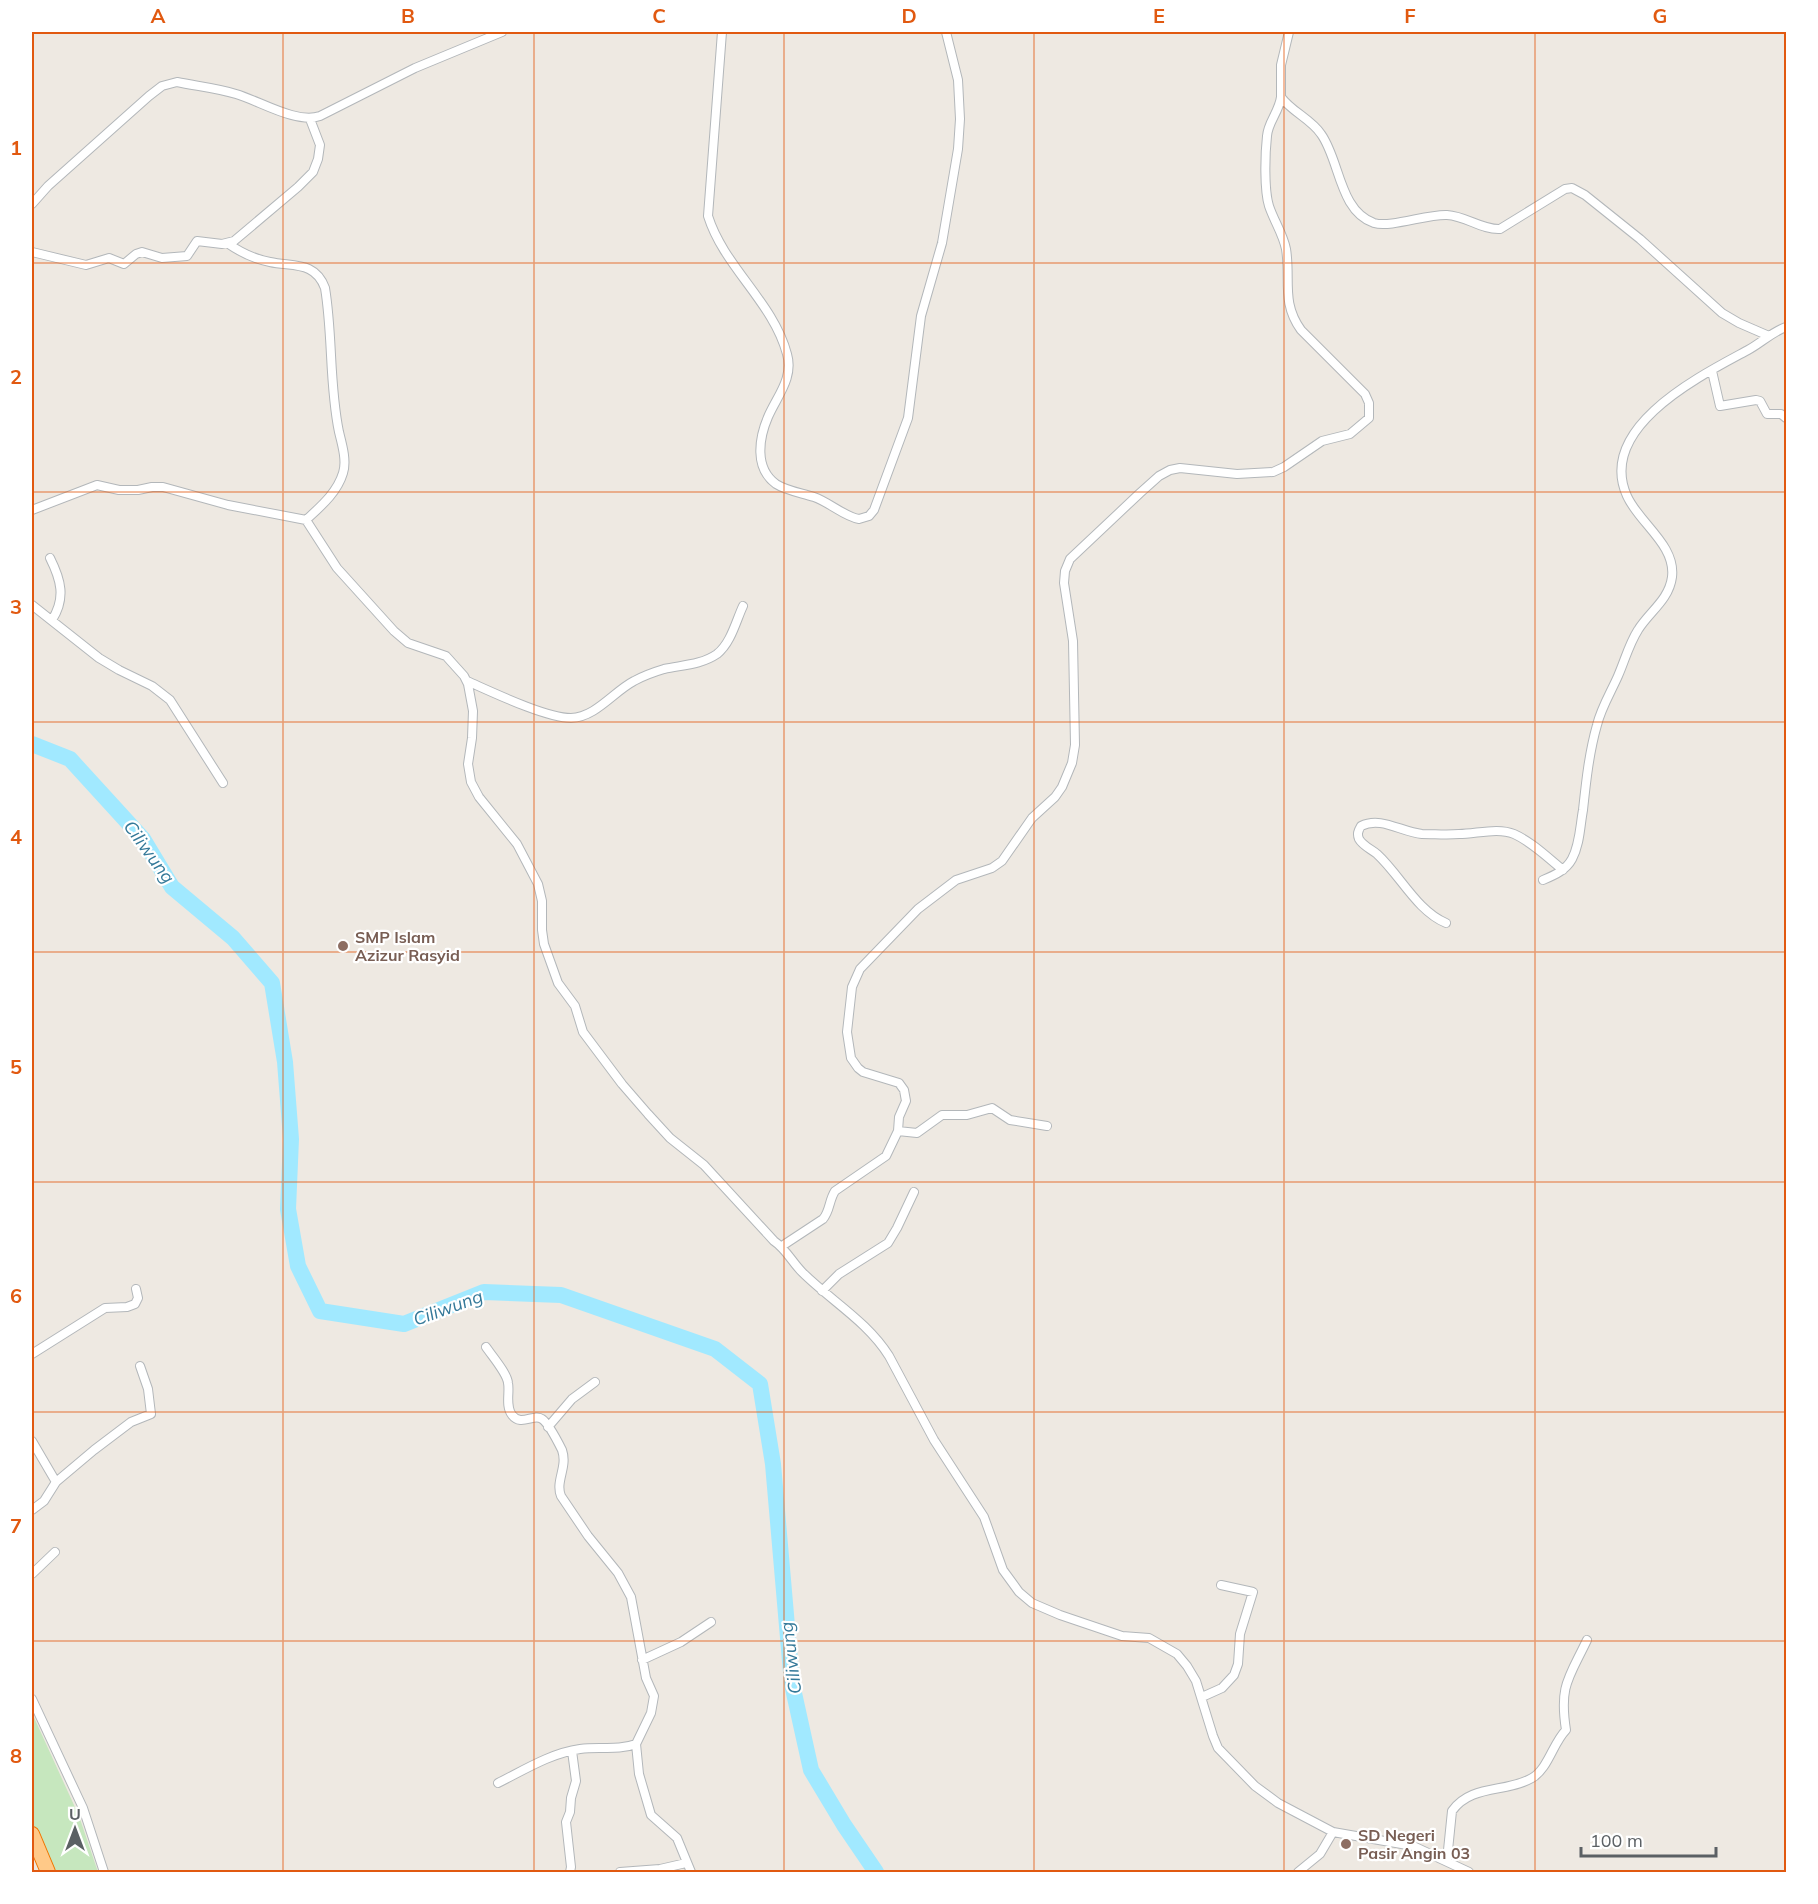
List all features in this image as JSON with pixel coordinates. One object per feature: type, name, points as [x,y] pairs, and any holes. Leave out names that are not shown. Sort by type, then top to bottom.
[{"type":"highway","points":[[32,1834],[48,1872]]},
{"type":"street","points":[[32,204],[48,186],[149,96],[170,83],[177,82],[235,93],[287,113],[310,118],[320,116],[415,68],[502,32]]},
{"type":"street","points":[[722,32],[708,216],[717,239],[780,335],[788,354],[789,367],[782,393],[768,416],[762,436],[761,463],[770,478],[781,486],[823,500],[859,519],[869,516],[874,510],[905,427],[921,316],[942,243],[958,149],[960,118],[956,67],[946,32]]},
{"type":"street","points":[[782,1246],[821,1221],[827,1214],[831,1197],[835,1191],[886,1156],[898,1131],[899,1117],[906,1101],[902,1086],[895,1081],[863,1072],[851,1058],[847,1032],[852,987],[860,969],[918,909],[957,880],[992,868],[1002,861],[1032,818],[1055,797],[1062,787],[1072,763],[1075,745],[1073,641],[1064,583],[1065,571],[1070,559],[1159,476],[1170,470],[1180,468],[1237,474],[1273,472],[1322,441],[1350,434],[1370,418],[1369,403],[1365,394],[1307,336],[1294,319],[1288,304],[1284,242],[1269,205],[1266,187],[1267,136],[1272,118],[1280,106],[1281,65],[1289,32]]},
{"type":"street","points":[[1281,97],[1321,133],[1349,200],[1356,210],[1371,221],[1378,224],[1438,215],[1452,216],[1490,229],[1500,230],[1565,189],[1572,188],[1641,239],[1722,312],[1739,323],[1769,336]]},
{"type":"street","points":[[227,243],[241,235],[313,172],[320,145],[310,118]]},
{"type":"street","points":[[32,252],[86,265],[109,258],[124,264],[139,253],[147,252],[157,257],[187,256],[198,241],[227,243],[241,252],[268,262],[290,264],[312,270],[322,280],[325,288],[334,408],[344,468],[343,475],[328,500],[306,520]]},
{"type":"street","points":[[1543,880],[1563,870],[1573,858],[1600,714],[1635,635],[1665,596],[1672,575],[1668,555],[1627,497],[1622,472],[1631,438],[1659,406],[1682,387],[1786,327]]},
{"type":"street","points":[[1712,371],[1720,406],[1756,400],[1760,401],[1767,414],[1781,414],[1786,418]]},
{"type":"street","points":[[32,510],[97,485],[119,490],[152,487],[306,520],[337,568],[394,631],[408,643],[446,657],[467,681],[549,714],[564,717],[578,717],[596,709],[635,680],[663,669],[696,663],[714,656],[725,645],[744,606]]},
{"type":"street","points":[[50,558],[62,587],[54,616]]},
{"type":"street","points":[[32,605],[54,616],[99,658],[152,686],[170,700],[223,783]]},
{"type":"street","points":[[467,681],[473,717],[468,764],[471,782],[479,797],[517,844],[538,884],[542,901],[544,944],[558,983],[575,1006],[583,1032],[622,1084],[670,1138],[704,1165],[774,1241],[782,1246],[793,1263],[862,1324],[886,1352],[934,1440],[984,1517],[1003,1570],[1014,1587],[1032,1603],[1060,1615],[1122,1636],[1145,1637],[1177,1654],[1187,1666],[1202,1697],[1215,1743],[1243,1774],[1278,1803],[1333,1832],[1398,1842],[1427,1851],[1469,1872]]},
{"type":"street","points":[[1446,923],[1439,920],[1421,903],[1377,854],[1364,845],[1358,833],[1361,826],[1375,821],[1401,830],[1420,833],[1509,832],[1528,843],[1563,870]]},
{"type":"street","points":[[898,1131],[917,1133],[942,1115],[967,1115],[992,1107],[1010,1120],[1047,1126]]},
{"type":"street","points":[[822,1291],[839,1274],[888,1243],[914,1192]]},
{"type":"street","points":[[32,1354],[105,1308],[127,1307],[135,1304],[138,1298],[136,1289]]},
{"type":"street","points":[[486,1347],[508,1382],[509,1410],[512,1415],[522,1420],[540,1418],[558,1442],[564,1459],[559,1483],[560,1492],[588,1536],[626,1585],[634,1609],[642,1660],[654,1702],[636,1744],[639,1774],[650,1812],[654,1819],[677,1838],[686,1863],[692,1872]]},
{"type":"street","points":[[32,1510],[44,1501],[56,1482],[122,1429],[151,1414],[148,1389],[140,1366]]},
{"type":"street","points":[[548,1427],[572,1399],[586,1387],[595,1383]]},
{"type":"street","points":[[32,1441],[56,1482]]},
{"type":"street","points":[[32,1574],[55,1552]]},
{"type":"street","points":[[1202,1697],[1222,1688],[1234,1675],[1238,1664],[1240,1634],[1252,1592],[1221,1585]]},
{"type":"street","points":[[642,1660],[681,1642],[711,1622]]},
{"type":"street","points":[[1446,1860],[1452,1811],[1456,1805],[1479,1791],[1521,1784],[1534,1777],[1557,1739],[1566,1730],[1564,1707],[1566,1682],[1587,1640]]},
{"type":"street","points":[[32,1699],[87,1818],[104,1872]]},
{"type":"street","points":[[498,1783],[552,1756],[588,1748],[618,1749],[636,1744]]},
{"type":"street","points":[[570,1872],[566,1822],[576,1781],[572,1751]]},
{"type":"street","points":[[1299,1872],[1320,1854],[1333,1832]]},
{"type":"street","points":[[620,1872],[660,1869],[686,1863]]},
{"type":"green space","points":[[32,1713],[79,1816],[98,1872],[48,1872],[32,1832]]},
{"type":"waterway","name":"Ciliwung","points":[[32,744],[70,759],[143,839],[172,887],[233,938],[272,983],[285,1062],[291,1139],[288,1209],[298,1266],[320,1311],[404,1324],[484,1292],[561,1295],[715,1349],[760,1384],[773,1464],[792,1684],[811,1770],[876,1872]]},
{"type":"place","name":"SMP Islam Azizur Rasyid","points":[[343,946]]},
{"type":"place","name":"SD Negeri Pasir Angin 03","points":[[1346,1844]]}]
